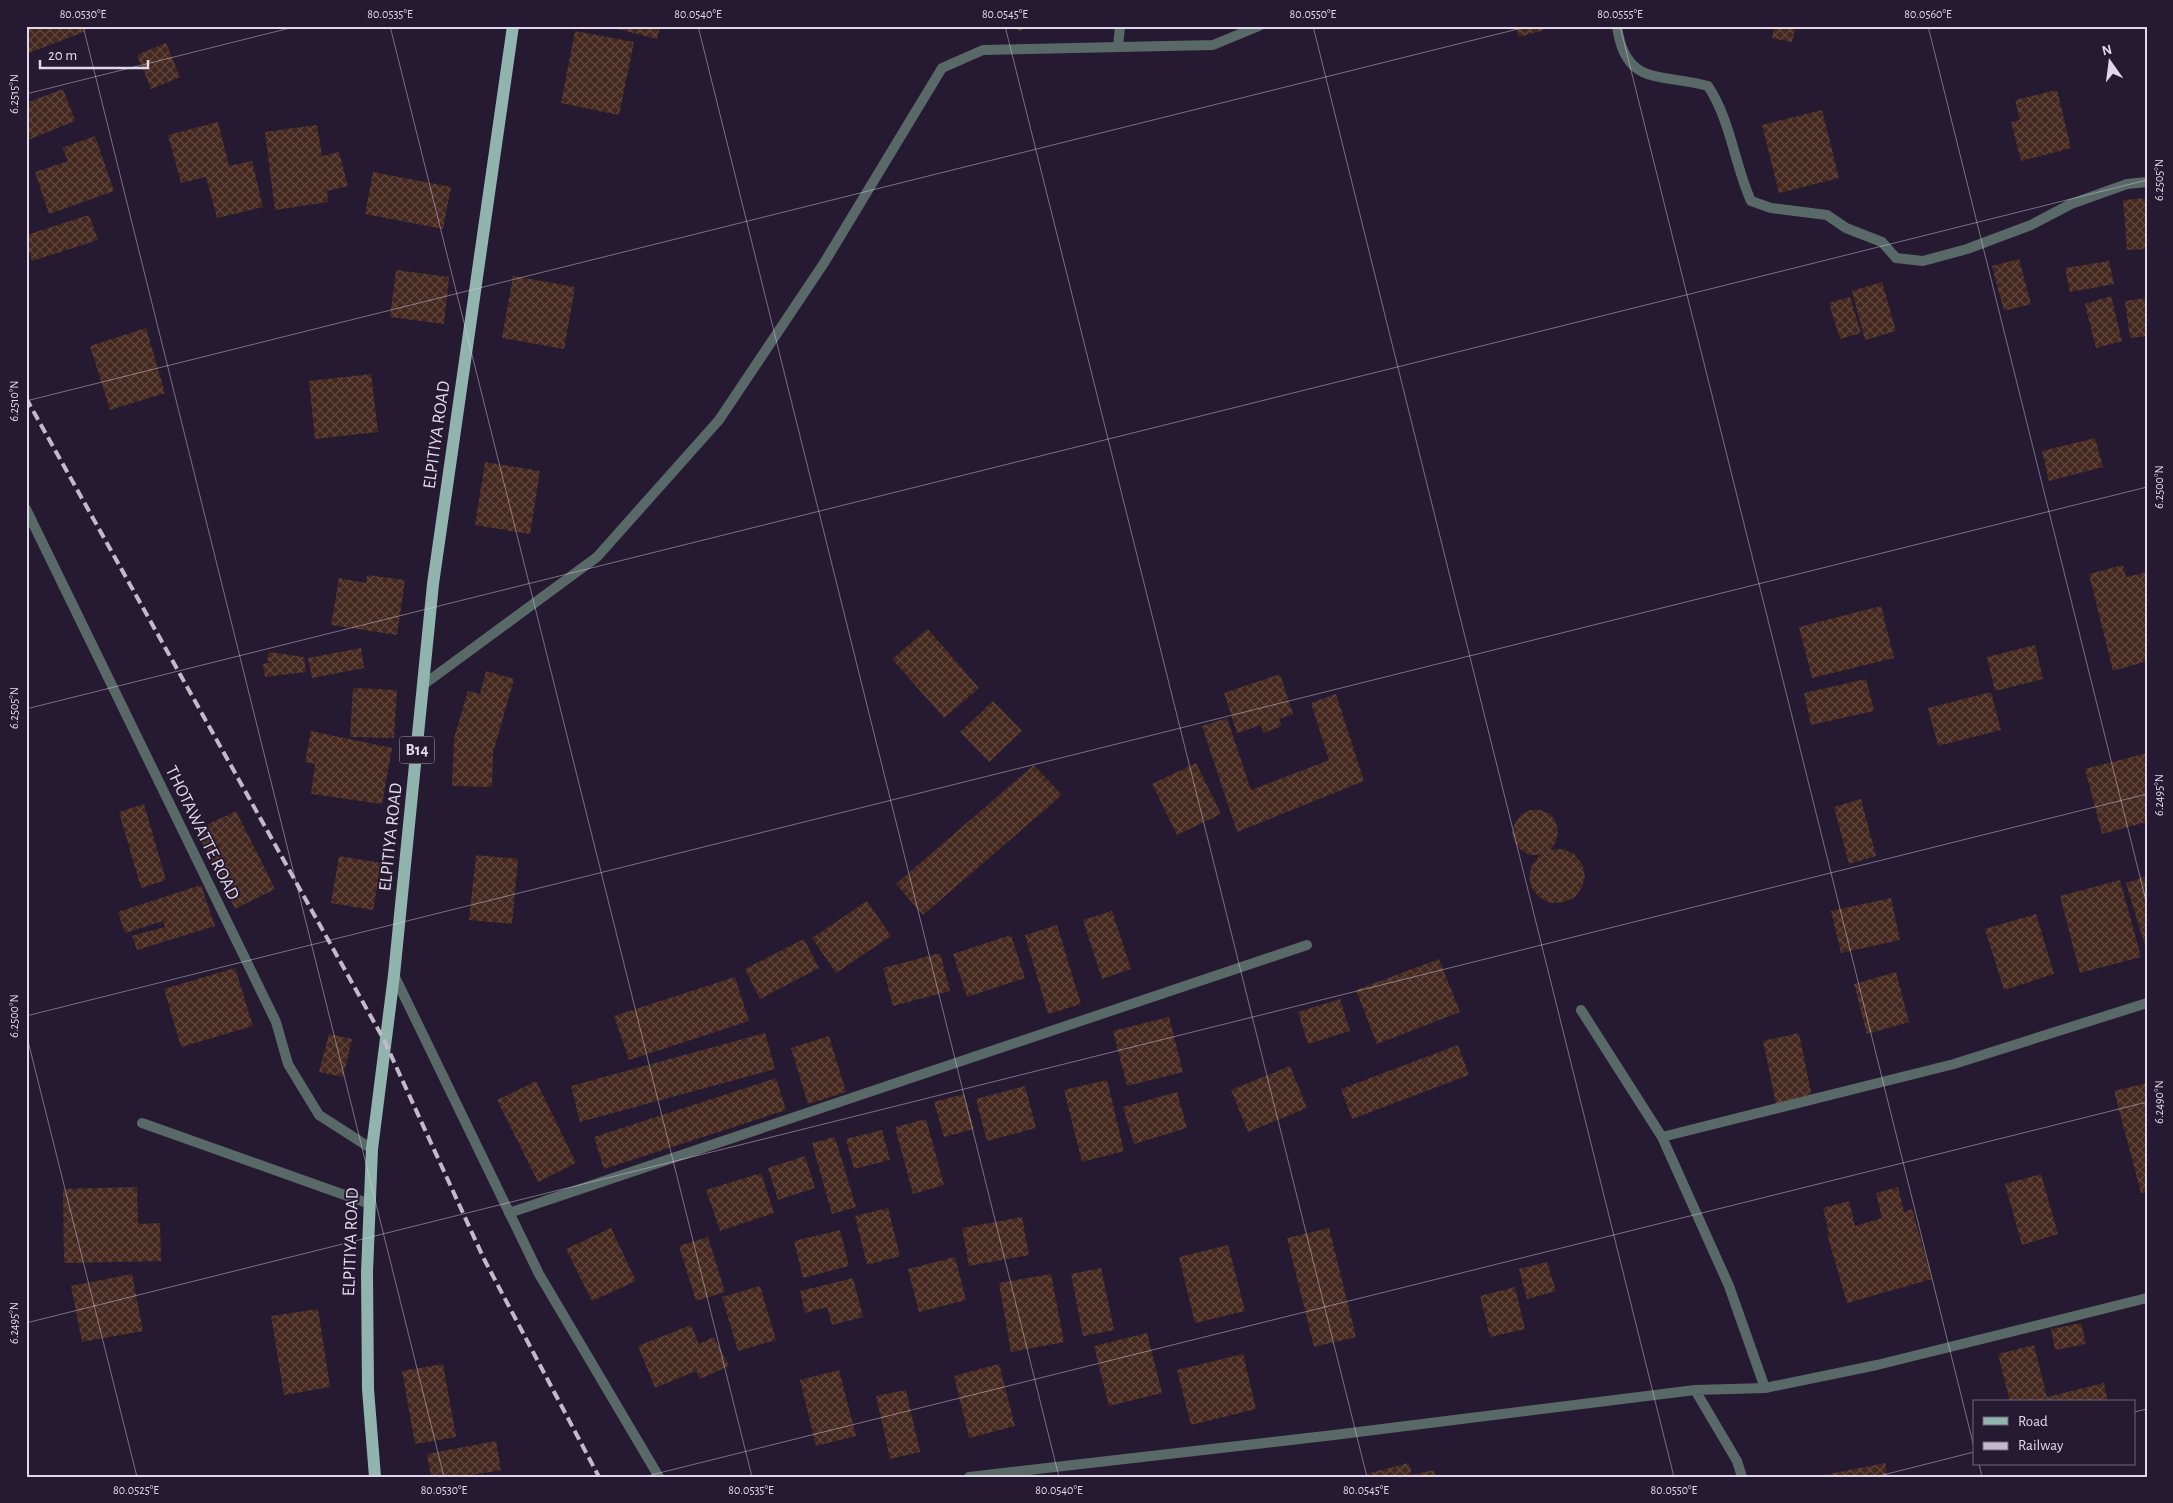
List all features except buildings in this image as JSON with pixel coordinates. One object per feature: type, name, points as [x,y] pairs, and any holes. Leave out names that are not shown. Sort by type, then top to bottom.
[{"type":"main road","name":"ELPITIYA ROAD","points":[[375,1477],[368,1389],[367,1272],[372,1149],[394,975],[433,584],[513,26]]},
{"type":"street","points":[[1118,47],[1120,26]]},
{"type":"street","points":[[423,685],[597,557],[719,420],[824,263],[942,68],[983,50],[1213,45],[1259,26]]},
{"type":"street","points":[[1618,26],[1626,59],[1642,73],[1708,86],[1717,100],[1728,125],[1743,182],[1751,200],[1771,208],[1827,215],[1846,228],[1882,242],[1896,258],[1923,261],[1967,249],[2030,225],[2071,204],[2127,184],[2147,182]]},
{"type":"street","name":"THOTAWATTE ROAD","points":[[26,509],[276,1022],[288,1064],[319,1115],[372,1149]]},
{"type":"street","points":[[509,1212],[1307,946]]},
{"type":"street","points":[[394,975],[539,1274],[659,1477]]},
{"type":"street","points":[[1662,1137],[1954,1064],[2147,1003]]},
{"type":"street","points":[[1581,1010],[1662,1137],[1729,1286],[1765,1388]]},
{"type":"street","points":[[142,1123],[370,1204]]},
{"type":"street","points":[[969,1477],[1334,1435],[1695,1390],[1765,1388],[1877,1365],[2147,1298]]},
{"type":"street","points":[[1695,1390],[1737,1461],[1742,1477]]},
{"type":"railway","points":[[26,398],[384,1040],[484,1259],[599,1477]]}]
